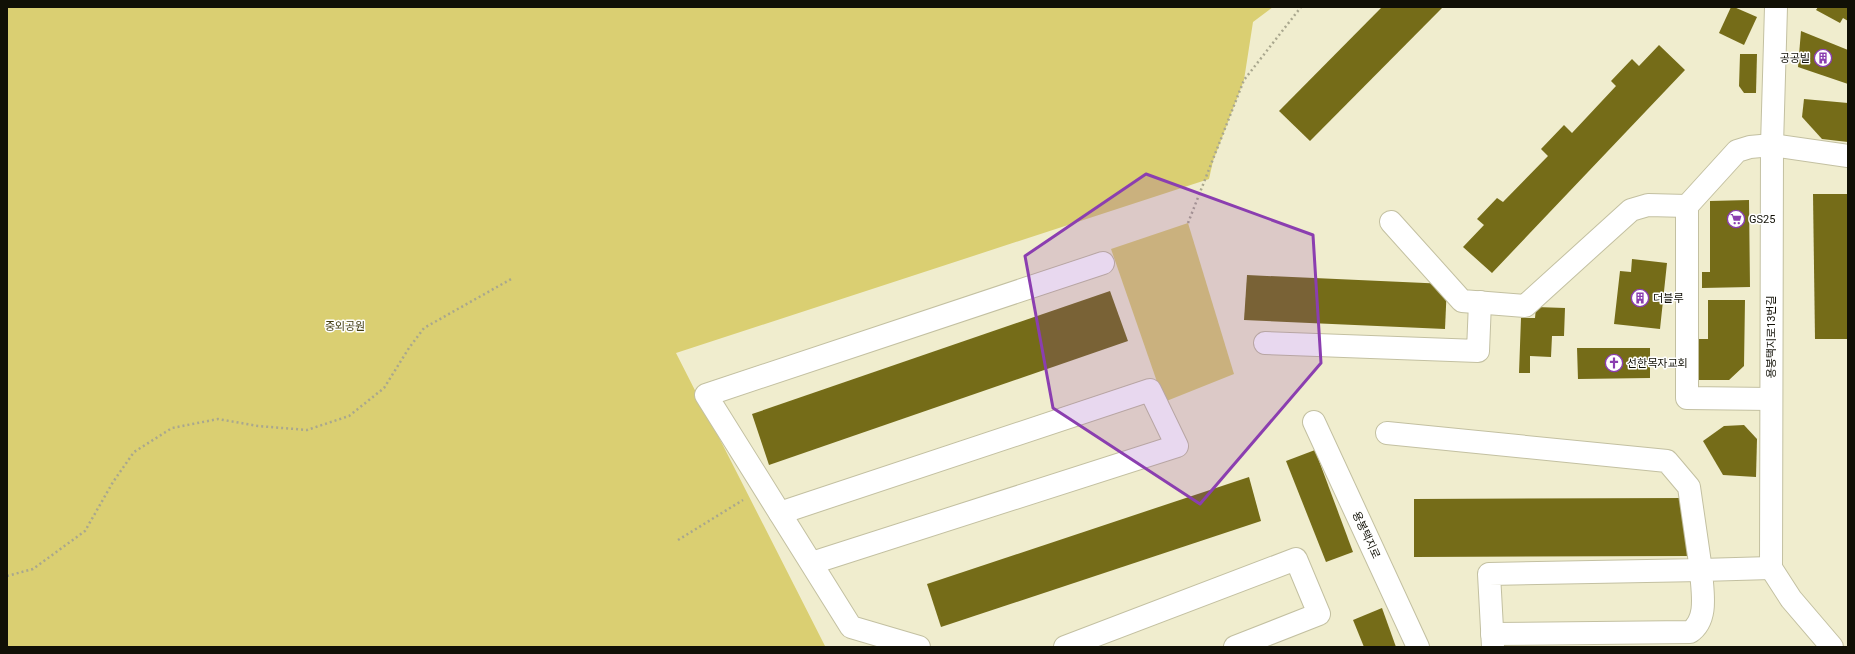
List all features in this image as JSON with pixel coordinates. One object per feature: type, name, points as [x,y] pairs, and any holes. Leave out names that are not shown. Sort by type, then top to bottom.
[{"type":"street","name":"용봉택지로13번길","points":[[1771,568],[1772,145],[1776,7]]},
{"type":"street","points":[[1771,399],[1687,398],[1687,206],[1737,151],[1750,147],[1772,145],[1848,156]]},
{"type":"street","points":[[1391,222],[1462,301],[1525,306],[1631,210],[1648,205],[1687,206]]},
{"type":"street","points":[[919,647],[851,627],[706,395],[1103,263]]},
{"type":"street","points":[[1265,343],[1478,351],[1480,302]]},
{"type":"street","points":[[780,513],[1150,390],[1177,446],[812,563]]},
{"type":"street","name":"용봉택지로","points":[[1314,422],[1418,647]]},
{"type":"street","points":[[1387,433],[1668,461],[1689,487],[1701,570],[1703,612],[1697,627],[1690,632],[1493,640],[1489,574],[1701,570],[1771,568],[1791,599],[1832,647]]},
{"type":"street","points":[[1065,647],[1296,559],[1319,614],[1235,647]]},
{"type":"path","points":[[1188,222],[1244,80],[1301,7]]},
{"type":"path","points":[[7,576],[33,568],[85,531],[113,482],[134,452],[172,428],[218,419],[258,426],[307,430],[349,416],[384,388],[409,348],[424,328],[513,278]]},
{"type":"path","points":[[678,540],[764,488]]},
{"type":"highlighted area","points":[[1146,174],[1313,235],[1321,363],[1200,504],[1053,408],[1025,256]]},
{"type":"green space","name":"중외공원","points":[[7,7],[1273,7],[1253,22],[1244,80],[1213,161],[1209,179],[676,353],[825,646],[827,647],[7,647]]},
{"type":"green space","points":[[1188,223],[1234,374],[1164,402],[1111,249]]},
{"type":"building","points":[[1382,7],[1443,7],[1310,141],[1279,111]]},
{"type":"building","points":[[1731,7],[1757,17],[1744,45],[1719,33]]},
{"type":"building","points":[[1818,7],[1848,7],[1848,21],[1843,18],[1840,23],[1816,10]]},
{"type":"building","name":"공공빌","points":[[1801,31],[1848,50],[1848,84],[1798,67]]},
{"type":"building","points":[[1659,45],[1685,70],[1492,273],[1463,247],[1484,225],[1477,219],[1497,198],[1503,202],[1548,156],[1541,149],[1564,125],[1572,133],[1616,86],[1611,81],[1632,59],[1639,66]]},
{"type":"building","points":[[1740,54],[1757,54],[1756,93],[1744,93],[1739,86]]},
{"type":"building","points":[[1804,99],[1848,103],[1848,142],[1822,139],[1802,117]]},
{"type":"building","points":[[1813,194],[1847,194],[1848,339],[1815,339]]},
{"type":"building","points":[[1749,200],[1750,287],[1702,288],[1702,272],[1710,272],[1710,201]]},
{"type":"building","name":"더블루","points":[[1632,259],[1667,263],[1660,329],[1614,324],[1620,271],[1631,272]]},
{"type":"building","points":[[1247,275],[1447,284],[1445,329],[1244,320]]},
{"type":"building","points":[[1110,291],[1128,341],[769,465],[752,414]]},
{"type":"building","points":[[1708,300],[1745,300],[1744,366],[1729,380],[1696,380],[1696,339],[1708,339]]},
{"type":"building","points":[[1536,307],[1565,308],[1564,336],[1552,336],[1551,357],[1530,356],[1530,373],[1519,373],[1521,318],[1535,318]]},
{"type":"building","name":"선한목자교회","points":[[1577,348],[1650,348],[1650,378],[1578,379]]},
{"type":"building","points":[[1744,425],[1757,439],[1756,477],[1723,475],[1703,441],[1724,426]]},
{"type":"building","points":[[1315,450],[1353,552],[1326,562],[1286,461]]},
{"type":"building","points":[[1249,477],[1261,521],[941,627],[927,584]]},
{"type":"building","points":[[1688,498],[1688,556],[1414,557],[1414,499]]},
{"type":"building","points":[[1382,608],[1396,647],[1364,647],[1353,620]]},
{"type":"place","name":"공공빌","points":[[1823,58]]},
{"type":"place","name":"GS25","points":[[1736,219]]},
{"type":"place","name":"더블루","points":[[1640,298]]},
{"type":"place","name":"선한목자교회","points":[[1614,363]]}]
